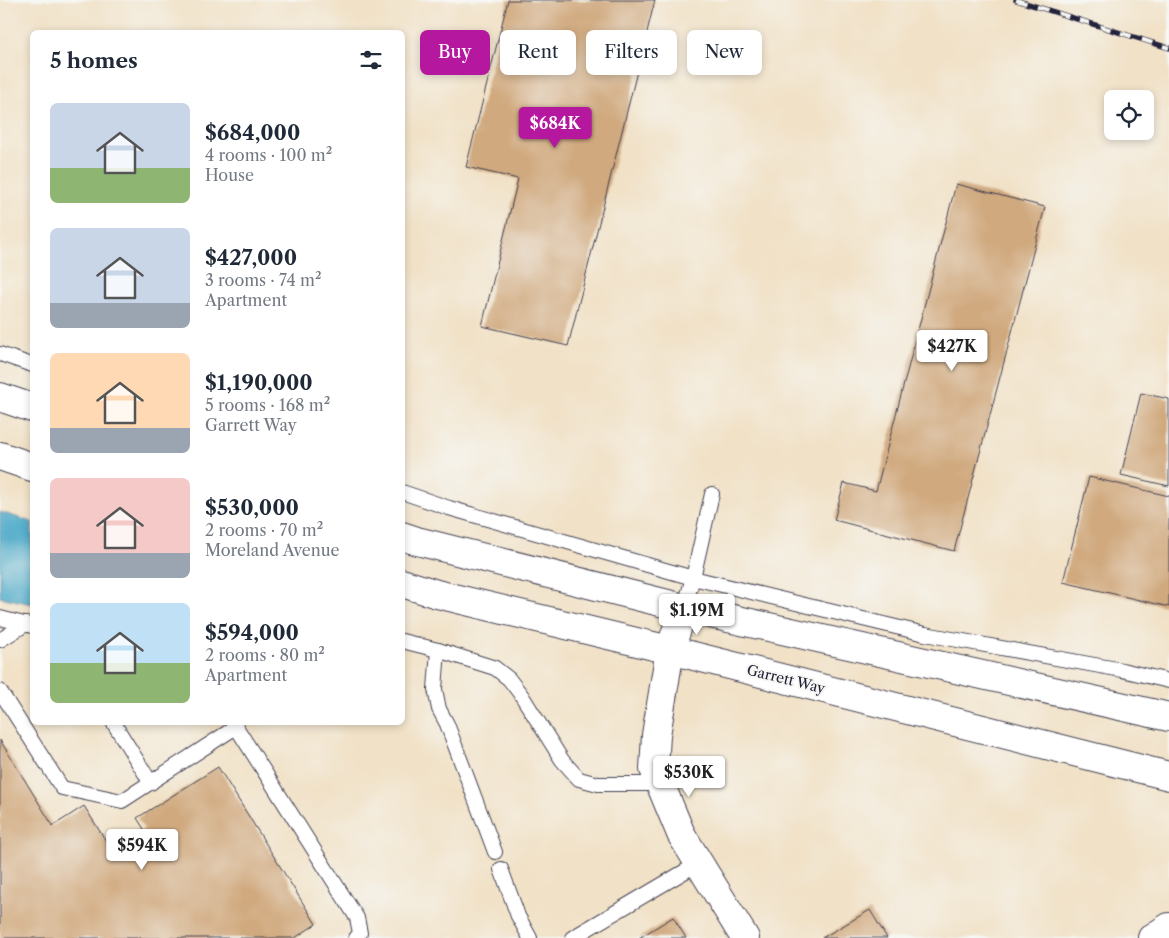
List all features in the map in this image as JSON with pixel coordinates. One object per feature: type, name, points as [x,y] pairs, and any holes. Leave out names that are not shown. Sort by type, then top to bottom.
[{"type":"main road","points":[[0,397],[30,407]]},
{"type":"main road","points":[[0,456],[30,466]]},
{"type":"main road","points":[[405,537],[684,608],[1169,717]]},
{"type":"main road","name":"Garrett Way","points":[[405,584],[437,594],[670,650],[1169,776]]},
{"type":"main road","points":[[684,608],[670,650],[656,735],[654,769],[681,834],[745,938]]},
{"type":"main road","points":[[1152,938],[1169,927]]},
{"type":"lane","points":[[0,354],[30,365]]},
{"type":"lane","points":[[405,493],[449,508],[693,578],[926,634],[1122,670],[1169,681]]},
{"type":"lane","points":[[684,608],[693,578],[712,494]]},
{"type":"lane","points":[[0,618],[29,625]]},
{"type":"lane","points":[[0,640],[29,625]]},
{"type":"lane","points":[[405,642],[494,668],[509,678],[562,760],[579,779],[598,784],[660,784]]},
{"type":"lane","points":[[438,650],[435,689],[439,709],[447,724],[495,852]]},
{"type":"lane","points":[[0,691],[62,788],[122,801],[235,725],[357,918],[360,933],[356,938]]},
{"type":"lane","points":[[115,725],[150,783]]},
{"type":"lane","points":[[572,938],[699,864]]},
{"type":"lane","points":[[501,869],[518,916],[530,938]]},
{"type":"water","points":[[0,512],[30,521],[30,604],[0,597]]},
{"type":"building","points":[[508,0],[655,0],[647,30],[586,30],[586,75],[636,75],[568,346],[482,326],[518,179],[466,167],[500,32],[500,75],[576,75],[576,30],[500,30]]},
{"type":"building","points":[[956,184],[1045,207],[954,551],[834,520],[844,483],[876,491]]},
{"type":"building","points":[[1141,393],[1169,399],[1169,486],[1121,475]]},
{"type":"building","points":[[1089,477],[1169,496],[1169,607],[1063,582]]},
{"type":"building","points":[[0,740],[53,826],[84,806],[111,849],[144,829],[137,818],[218,767],[316,924],[295,938],[0,938]]},
{"type":"building","points":[[870,910],[887,938],[822,938]]},
{"type":"building","points":[[673,917],[686,938],[639,938]]},
{"type":"railway","points":[[1016,0],[1169,48]]}]
